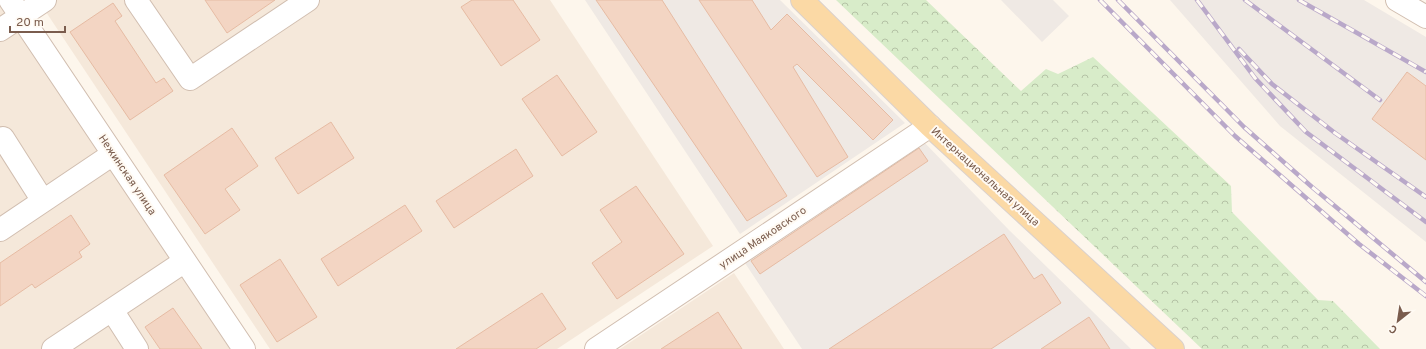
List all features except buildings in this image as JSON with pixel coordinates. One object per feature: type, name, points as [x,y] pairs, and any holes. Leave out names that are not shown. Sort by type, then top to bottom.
[{"type":"main road","name":"Интернациональная улица","points":[[802,0],[930,126],[1173,349]]},
{"type":"street","points":[[0,30],[15,8],[45,0]]},
{"type":"street","points":[[136,0],[190,79],[308,0]]},
{"type":"street","points":[[1397,0],[1426,17]]},
{"type":"street","name":"Нежинская улица","points":[[15,8],[244,349]]},
{"type":"street","name":"улица Маяковского","points":[[596,349],[930,126]]},
{"type":"street","points":[[0,140],[2,138],[44,201]]},
{"type":"street","points":[[0,230],[113,154]]},
{"type":"street","points":[[53,349],[185,261]]},
{"type":"street","points":[[112,310],[137,349]]},
{"type":"shaded area","points":[[38,0],[550,0],[713,246],[557,349],[270,349]]},
{"type":"shaded area","points":[[585,0],[780,0],[905,123],[740,234]]},
{"type":"shaded area","points":[[1001,0],[1053,0],[1069,16],[1042,42]]},
{"type":"shaded area","points":[[1170,0],[1364,0],[1426,37],[1426,242],[1280,126]]},
{"type":"shaded area","points":[[0,4],[230,349],[0,349]]},
{"type":"shaded area","points":[[921,139],[1009,230],[1131,349],[802,349],[741,257]]},
{"type":"shaded area","points":[[734,273],[784,349],[620,349]]},
{"type":"green space","points":[[836,0],[926,0],[1021,91],[1046,69],[1058,74],[1093,57],[1231,186],[1232,212],[1318,300],[1333,301],[1380,349],[1202,349]]},
{"type":"railway","points":[[1100,0],[1235,136],[1359,244],[1426,296]]},
{"type":"railway","points":[[1118,0],[1244,127],[1312,187],[1426,282]]},
{"type":"railway","points":[[1197,0],[1255,78],[1306,132],[1426,222]]},
{"type":"railway","points":[[1245,0],[1380,100]]},
{"type":"railway","points":[[1299,0],[1426,72]]},
{"type":"railway","points":[[1239,49],[1272,84],[1335,133],[1426,197]]}]
